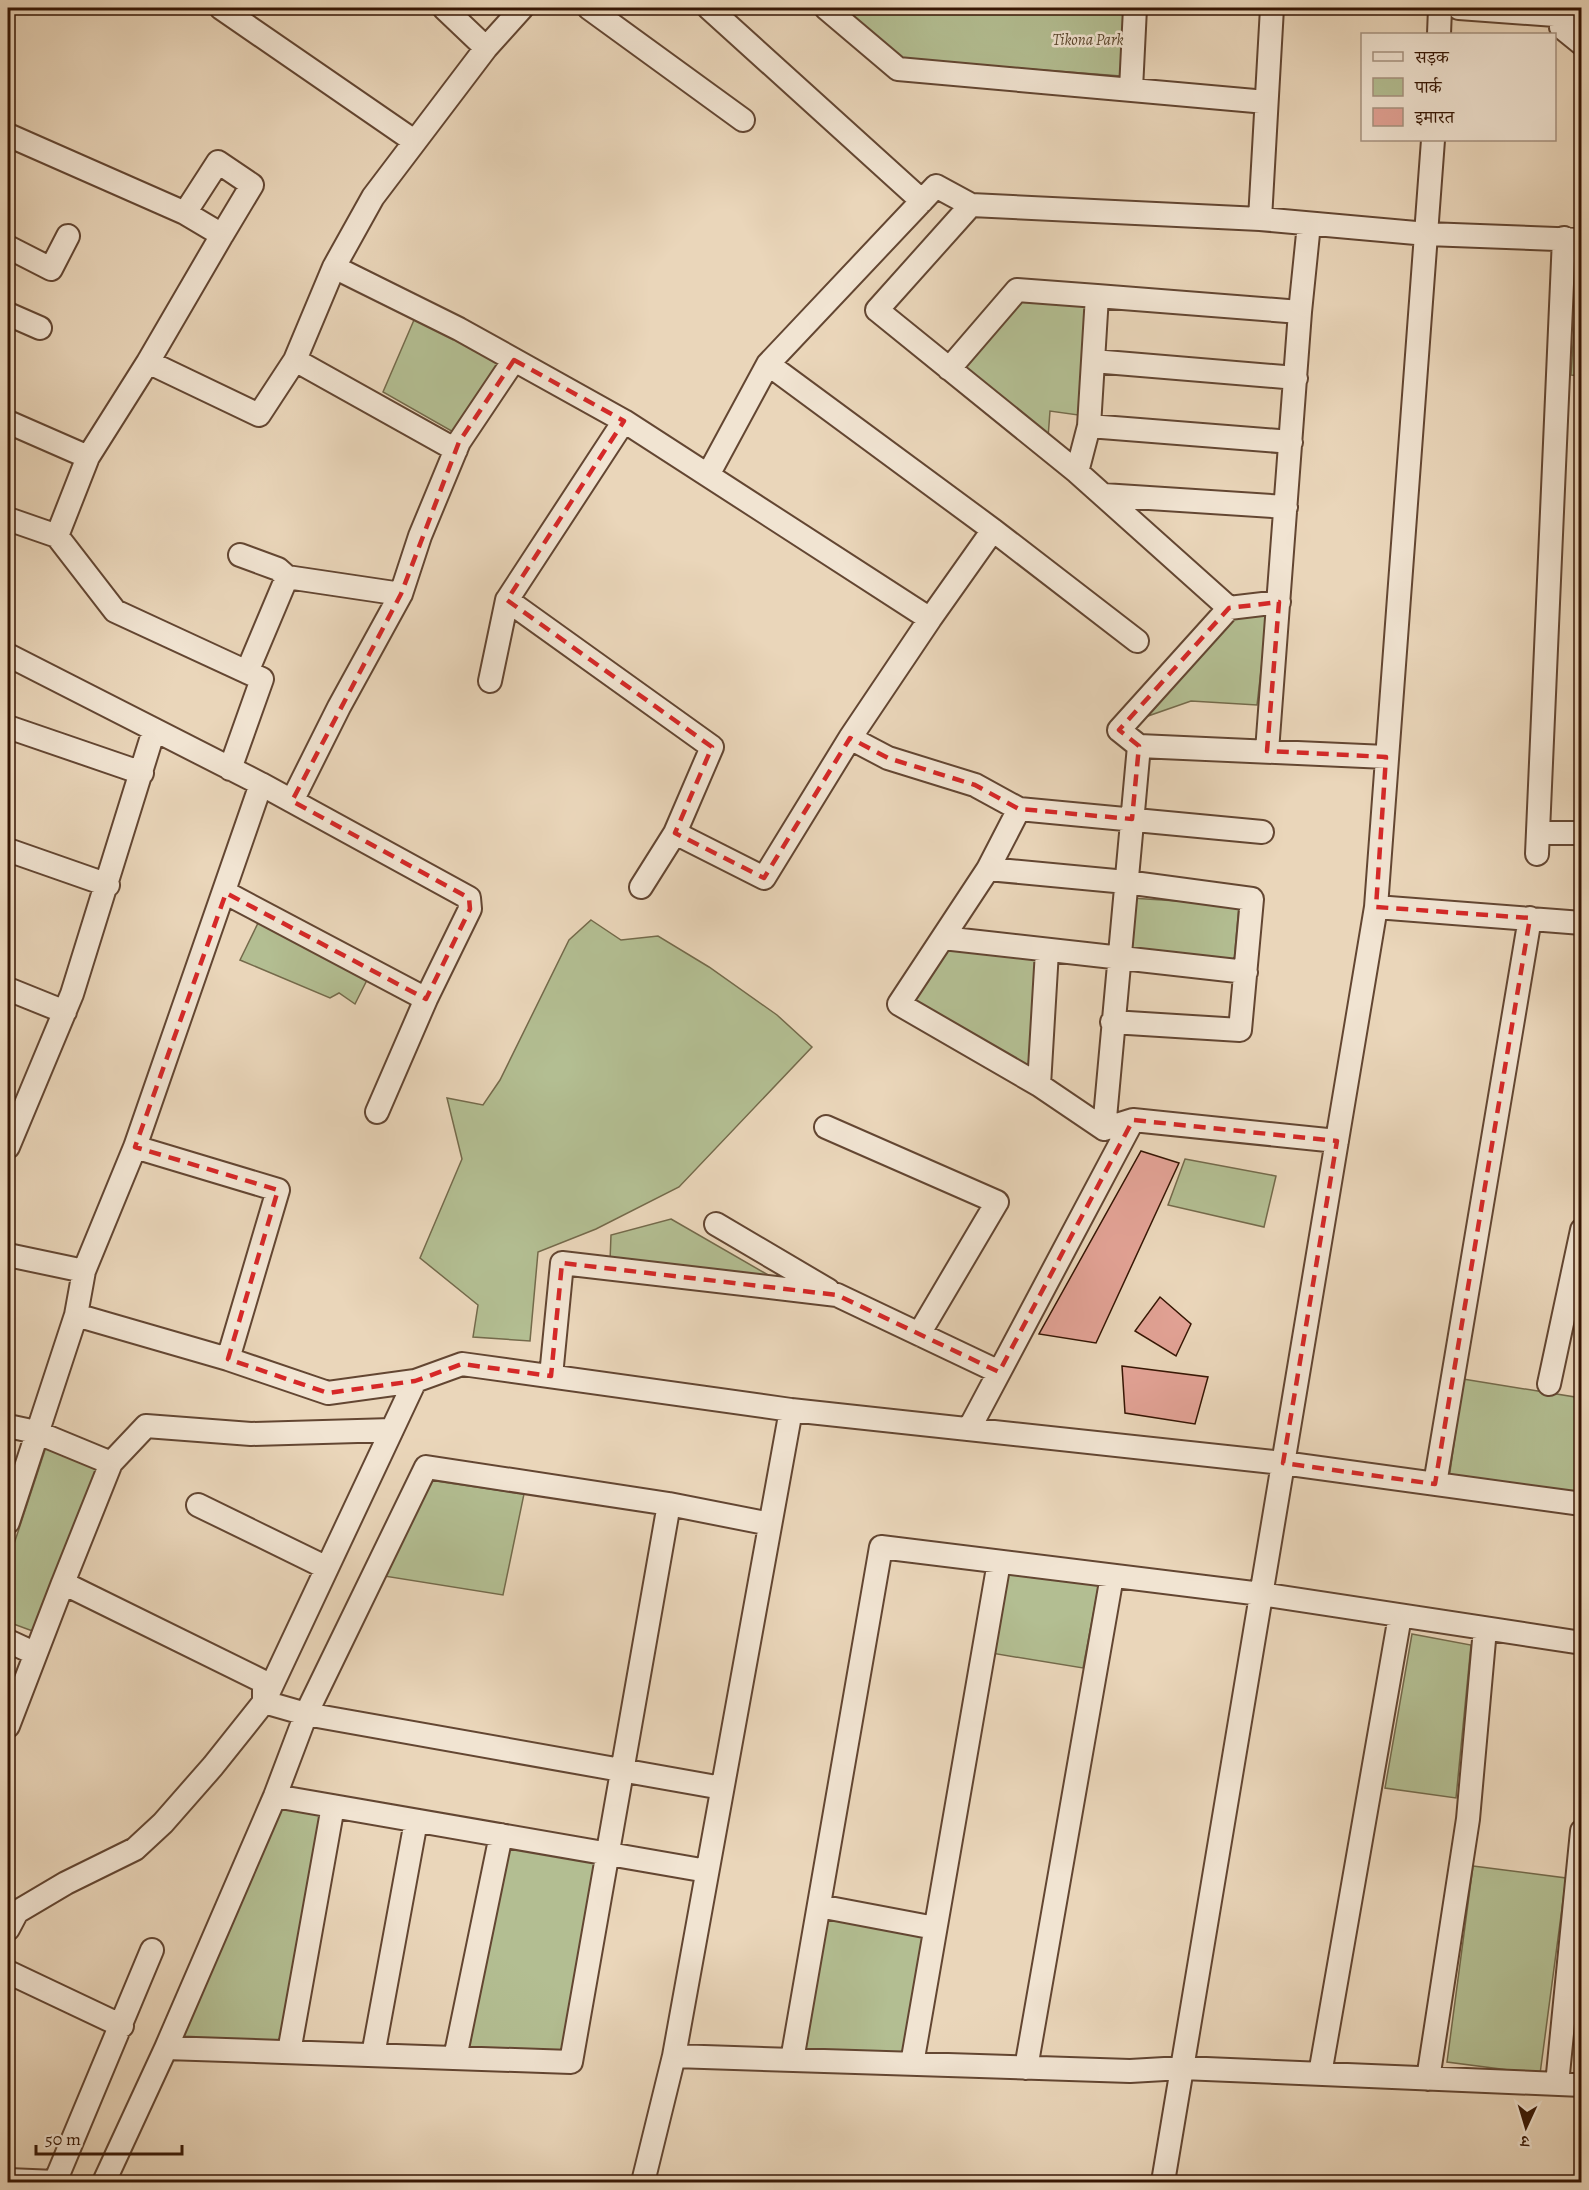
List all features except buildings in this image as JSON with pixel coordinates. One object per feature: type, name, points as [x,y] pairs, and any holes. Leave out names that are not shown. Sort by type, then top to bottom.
[{"type":"street","points":[[221,8],[414,141]]},
{"type":"street","points":[[444,8],[486,48]]},
{"type":"street","points":[[148,362],[260,415],[295,360],[334,267],[373,197],[486,48],[522,8]]},
{"type":"street","points":[[589,8],[743,120]]},
{"type":"street","points":[[710,8],[922,201]]},
{"type":"street","points":[[826,8],[898,69],[1266,102]]},
{"type":"street","points":[[1131,89],[1135,8]]},
{"type":"street","points":[[1260,219],[1272,8]]},
{"type":"street","points":[[1439,33],[1440,8]]},
{"type":"street","points":[[1459,8],[1572,16]]},
{"type":"street","points":[[1572,16],[1561,27],[1581,44]]},
{"type":"street","points":[[8,135],[185,213],[222,235]]},
{"type":"street","points":[[1163,2182],[1376,907],[1433,141]]},
{"type":"street","points":[[57,536],[88,457],[148,362],[252,185],[218,162],[185,213]]},
{"type":"street","points":[[708,475],[768,364],[936,186],[971,205],[1260,219],[1427,234],[1573,239],[1537,854]]},
{"type":"street","points":[[971,205],[877,310],[1077,472],[1229,608]]},
{"type":"street","points":[[1267,751],[1300,312],[1309,224]]},
{"type":"street","points":[[8,247],[51,269],[68,236]]},
{"type":"street","points":[[334,267],[514,360],[624,421],[930,619]]},
{"type":"street","points":[[949,369],[1017,290],[1300,312]]},
{"type":"street","points":[[1077,472],[1089,426],[1097,296]]},
{"type":"street","points":[[8,314],[40,328]]},
{"type":"street","points":[[295,360],[456,450]]},
{"type":"street","points":[[292,801],[339,707],[401,594],[420,536],[456,450],[514,360]]},
{"type":"street","points":[[1093,361],[1296,378]]},
{"type":"street","points":[[768,364],[993,530],[1137,641]]},
{"type":"street","points":[[490,681],[507,600],[624,421]]},
{"type":"street","points":[[8,422],[88,457]]},
{"type":"street","points":[[1089,426],[1291,442]]},
{"type":"street","points":[[1103,495],[1286,507]]},
{"type":"street","points":[[8,519],[57,536],[115,611],[262,679],[230,769]]},
{"type":"street","points":[[675,832],[764,878],[850,738],[993,530]]},
{"type":"street","points":[[240,555],[278,568],[287,577],[401,594]]},
{"type":"street","points":[[247,672],[287,577]]},
{"type":"street","points":[[507,600],[712,747],[675,832],[641,887]]},
{"type":"street","points":[[1279,602],[1229,608],[1119,730],[1139,746],[1386,757]]},
{"type":"street","points":[[8,656],[261,784],[469,898],[470,909],[426,999],[377,1112]]},
{"type":"street","points":[[8,726],[142,773]]},
{"type":"street","points":[[8,1147],[65,1012],[108,885],[154,730]]},
{"type":"street","points":[[850,738],[888,758],[975,785],[1019,808],[1262,832]]},
{"type":"street","points":[[1104,1129],[1139,746]]},
{"type":"street","points":[[8,1522],[75,1315],[84,1271],[135,1148],[226,893],[261,784]]},
{"type":"street","points":[[1019,808],[988,869],[899,1004],[1039,1085],[1104,1129]]},
{"type":"street","points":[[1539,830],[1542,833],[1581,833]]},
{"type":"street","points":[[8,850],[108,885]]},
{"type":"street","points":[[988,869],[1126,882],[1252,898],[1240,1030],[1112,1022]]},
{"type":"street","points":[[226,893],[426,999]]},
{"type":"street","points":[[1376,907],[1581,923]]},
{"type":"street","points":[[1435,1484],[1530,918]]},
{"type":"street","points":[[943,938],[1246,972]]},
{"type":"street","points":[[1039,1085],[1047,951]]},
{"type":"street","points":[[8,989],[65,1012]]},
{"type":"street","points":[[1104,1129],[1132,1120],[1337,1141]]},
{"type":"street","points":[[969,1429],[1132,1120]]},
{"type":"street","points":[[826,1127],[997,1202],[919,1334]]},
{"type":"street","points":[[135,1148],[278,1190],[228,1359]]},
{"type":"street","points":[[716,1224],[837,1295],[999,1372]]},
{"type":"street","points":[[1549,1384],[1581,1230]]},
{"type":"street","points":[[8,1255],[84,1271]]},
{"type":"street","points":[[551,1376],[562,1263],[837,1295]]},
{"type":"street","points":[[75,1315],[228,1359],[328,1393],[415,1381],[462,1364],[791,1410],[1283,1463],[1581,1504]]},
{"type":"street","points":[[8,1929],[17,1912],[66,1883],[135,1849],[192,1790],[264,1702],[415,1381]]},
{"type":"street","points":[[643,2182],[674,2056],[791,1410]]},
{"type":"street","points":[[8,1426],[36,1432],[111,1463]]},
{"type":"street","points":[[8,1726],[34,1653],[111,1463],[146,1426],[251,1434],[392,1430]]},
{"type":"street","points":[[104,2182],[166,2048],[275,1796],[306,1714],[426,1467],[669,1504],[770,1524]]},
{"type":"street","points":[[198,1504],[327,1568]]},
{"type":"street","points":[[166,2048],[570,2062],[669,1504]]},
{"type":"street","points":[[792,2060],[881,1547],[1261,1594],[1581,1643]]},
{"type":"street","points":[[912,2064],[999,1562]]},
{"type":"street","points":[[1026,2068],[1112,1576]]},
{"type":"street","points":[[63,1583],[264,1682],[264,1702]]},
{"type":"street","points":[[1320,2074],[1400,1616]]},
{"type":"street","points":[[1428,2079],[1468,1819],[1485,1629]]},
{"type":"street","points":[[8,1641],[34,1653]]},
{"type":"street","points":[[264,1702],[306,1714],[722,1788]]},
{"type":"street","points":[[275,1796],[707,1871]]},
{"type":"street","points":[[289,2052],[333,1806]]},
{"type":"street","points":[[374,2055],[416,1821]]},
{"type":"street","points":[[1557,2084],[1581,1831]]},
{"type":"street","points":[[455,2058],[501,1835]]},
{"type":"street","points":[[819,1906],[936,1928]]},
{"type":"street","points":[[8,2180],[56,2182],[152,1950]]},
{"type":"street","points":[[8,1972],[122,2026]]},
{"type":"street","points":[[674,2056],[1130,2071],[1182,2068],[1581,2085]]},
{"type":"highlighted area","points":[[514,360],[624,421],[507,600],[712,747],[675,833],[764,878],[850,738],[888,758],[975,785],[1019,809],[1132,819],[1139,746],[1119,730],[1229,608],[1279,602],[1267,751],[1386,757],[1376,907],[1530,918],[1435,1484],[1283,1463],[1337,1141],[1133,1120],[999,1372],[837,1295],[562,1263],[551,1376],[462,1364],[415,1381],[328,1393],[228,1359],[278,1190],[135,1147],[226,893],[426,999],[470,909],[469,898],[292,801],[401,594],[459,442]]},
{"type":"green space","name":"Tikona Park","points":[[843,8],[1124,8],[1121,76],[901,59]]},
{"type":"green space","points":[[1579,250],[1581,250],[1581,376],[1571,375]]},
{"type":"green space","points":[[1020,297],[1087,302],[1078,415],[1050,411],[1048,438],[961,367]]},
{"type":"green space","points":[[417,313],[506,362],[455,433],[383,392]]},
{"type":"green space","points":[[1268,610],[1257,705],[1191,701],[1148,716],[1234,617]]},
{"type":"green space","points":[[1131,898],[1239,905],[1234,962],[1130,952]]},
{"type":"green space","points":[[261,917],[369,976],[355,1004],[339,993],[330,998],[240,960]]},
{"type":"green space","points":[[591,920],[621,940],[658,936],[709,967],[777,1015],[812,1047],[679,1187],[596,1229],[538,1252],[530,1341],[473,1337],[478,1305],[420,1258],[462,1159],[447,1098],[483,1105],[500,1080],[569,940]]},
{"type":"green space","points":[[945,945],[1042,958],[1034,1071],[907,1002]]},
{"type":"green space","points":[[1185,1159],[1276,1176],[1264,1227],[1168,1205]]},
{"type":"green space","points":[[671,1219],[782,1283],[610,1261],[611,1235]]},
{"type":"green space","points":[[1463,1379],[1581,1398],[1581,1495],[1449,1479]]},
{"type":"green space","points":[[46,1447],[102,1470],[38,1633],[8,1622],[8,1562]]},
{"type":"green space","points":[[429,1480],[524,1494],[503,1595],[384,1576]]},
{"type":"green space","points":[[1005,1571],[1099,1584],[1083,1668],[991,1653]]},
{"type":"green space","points":[[1412,1634],[1471,1645],[1456,1798],[1385,1788]]},
{"type":"green space","points":[[277,1797],[326,1811],[284,2044],[177,2039]]},
{"type":"green space","points":[[500,1842],[598,1859],[563,2053],[465,2049]]},
{"type":"green space","points":[[1473,1866],[1566,1878],[1540,2074],[1447,2062]]},
{"type":"green space","points":[[825,1916],[924,1933],[902,2056],[802,2055]]}]
